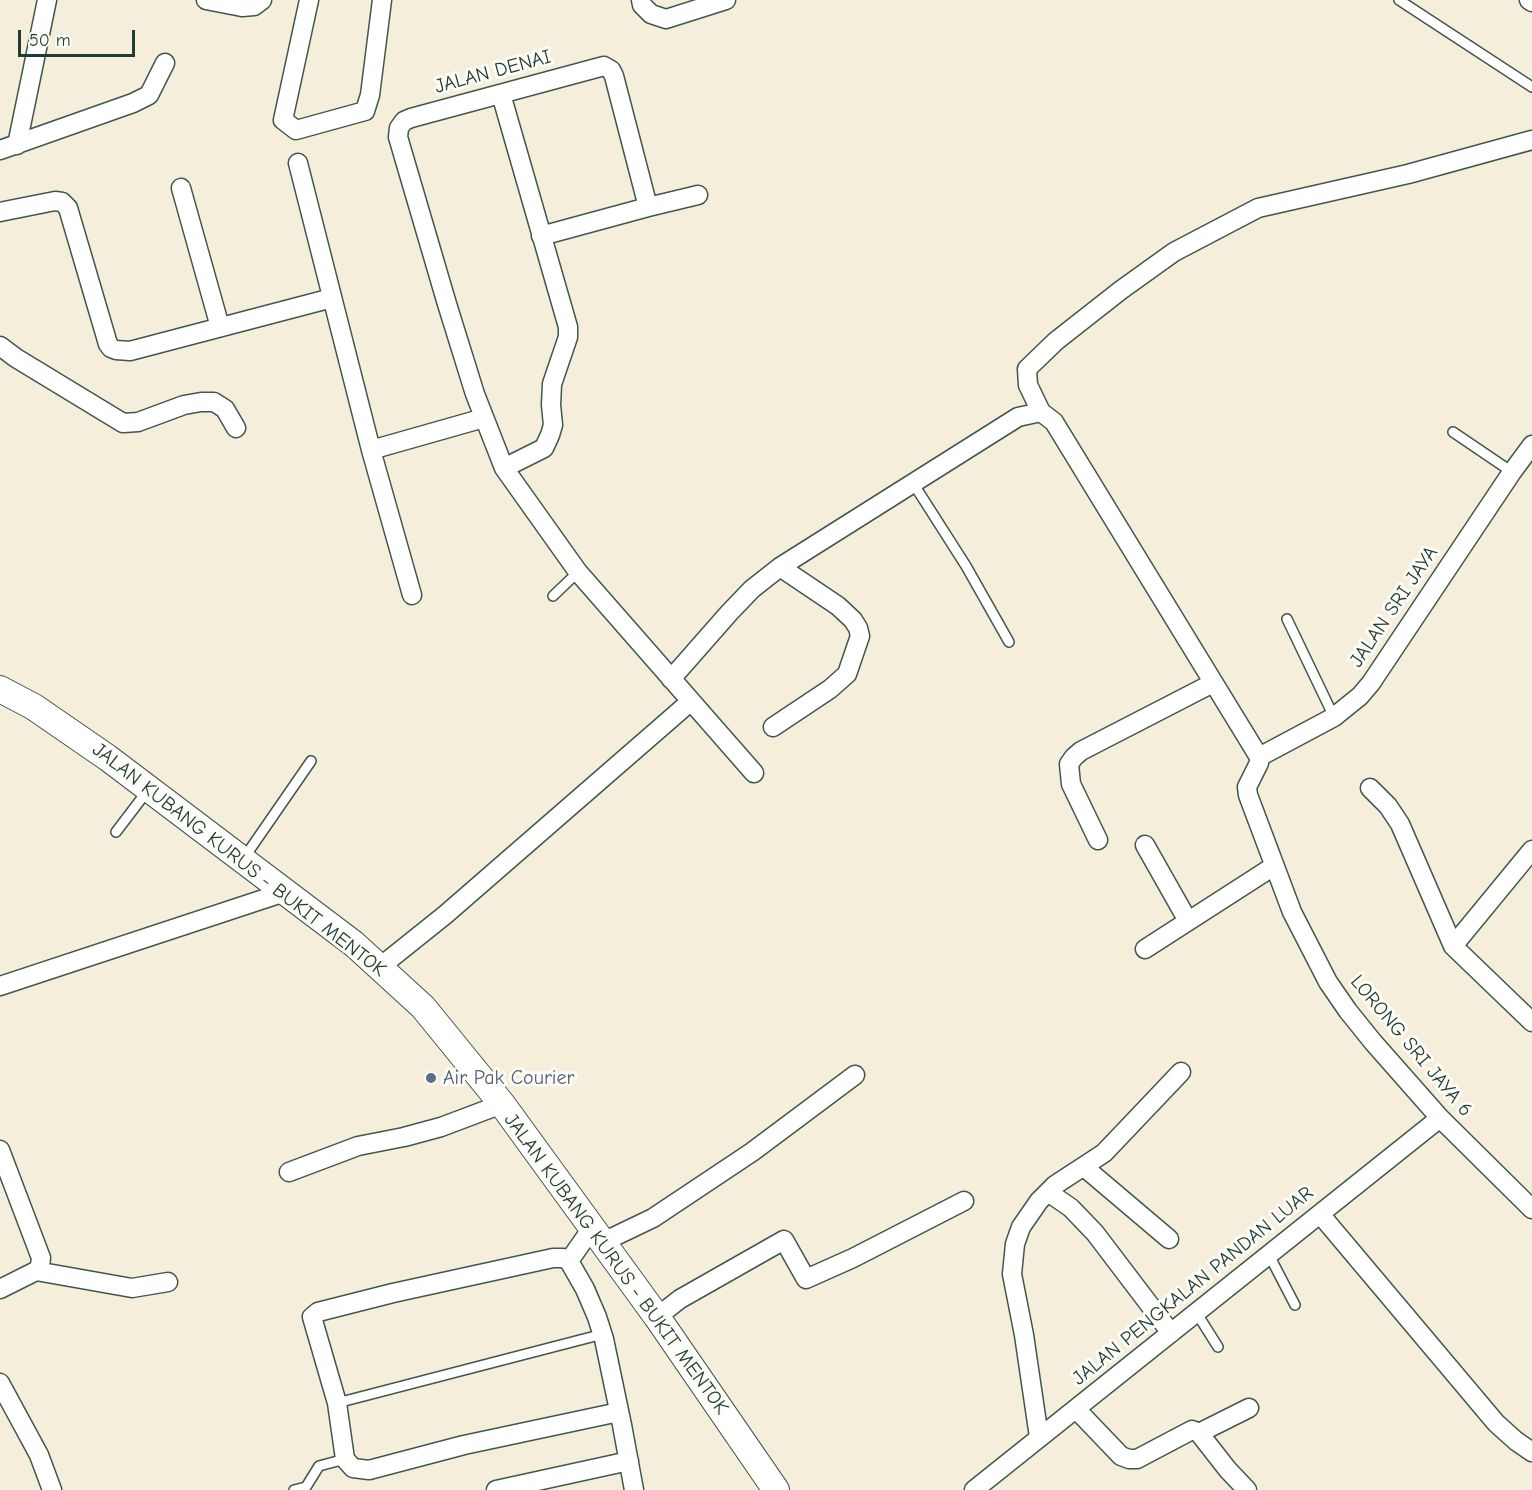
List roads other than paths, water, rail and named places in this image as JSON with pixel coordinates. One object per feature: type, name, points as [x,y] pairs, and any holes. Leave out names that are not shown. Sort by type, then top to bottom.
[{"type":"main road","name":"JALAN KUBANG KURUS - BUKIT MENTOK","points":[[0,689],[34,707],[108,758],[354,944],[423,1007],[502,1104],[598,1235],[776,1490]]},
{"type":"street","points":[[9,148],[46,0]]},
{"type":"street","points":[[206,0],[242,7],[254,6],[262,0]]},
{"type":"street","points":[[309,0],[283,120],[296,130],[365,111],[370,95],[382,0]]},
{"type":"street","points":[[641,0],[642,5],[651,14],[666,19],[726,0]]},
{"type":"street","points":[[9,148],[149,95],[165,63]]},
{"type":"street","name":"JALAN DENAI","points":[[484,418],[447,304],[398,137],[399,128],[404,121],[604,66],[611,70],[648,207]]},
{"type":"street","points":[[501,94],[568,327],[568,337],[552,384],[553,425],[544,448],[504,468]]},
{"type":"street","points":[[1259,757],[1054,422],[1039,407],[1028,385],[1027,369],[1036,358],[1120,290],[1174,252],[1258,208],[1408,174],[1532,140]]},
{"type":"street","points":[[298,163],[371,450],[412,595]]},
{"type":"street","points":[[181,188],[220,327]]},
{"type":"street","points":[[541,236],[698,195]]},
{"type":"street","points":[[0,212],[55,201],[62,202],[68,208],[111,348],[130,351],[332,298]]},
{"type":"street","points":[[0,346],[123,423],[138,422],[184,405],[214,402],[225,409],[236,428]]},
{"type":"street","points":[[671,679],[752,589],[780,567],[1018,417],[1039,407]]},
{"type":"street","points":[[371,450],[484,418],[504,468],[578,572],[754,773]]},
{"type":"street","name":"JALAN SRI JAYA","points":[[1259,757],[1334,717],[1360,696],[1532,445]]},
{"type":"street","points":[[773,727],[830,689],[847,674],[860,636],[853,620],[838,606],[780,567]]},
{"type":"street","points":[[1098,840],[1071,784],[1069,764],[1074,757],[1081,751],[1213,683]]},
{"type":"street","points":[[377,965],[446,915],[690,702]]},
{"type":"street","name":"LORONG SRI JAYA 6","points":[[1259,757],[1259,763],[1247,787],[1248,795],[1292,912],[1328,982],[1372,1042],[1440,1118],[1532,1209]]},
{"type":"street","points":[[1370,788],[1388,806],[1400,825],[1453,946],[1532,1022]]},
{"type":"street","points":[[1145,845],[1188,921]]},
{"type":"street","points":[[1453,946],[1532,850]]},
{"type":"street","points":[[1145,949],[1274,866]]},
{"type":"street","points":[[0,986],[285,892]]},
{"type":"street","points":[[1039,1437],[1012,1266],[1015,1244],[1021,1227],[1048,1192],[1104,1152],[1181,1072]]},
{"type":"street","points":[[569,1261],[598,1235],[653,1218],[752,1152],[855,1075]]},
{"type":"street","points":[[289,1172],[358,1146],[441,1127],[502,1104]]},
{"type":"street","name":"JALAN PENGKALAN PANDAN LUAR","points":[[974,1490],[1440,1118]]},
{"type":"street","points":[[0,1150],[41,1258],[40,1266],[36,1271],[0,1289]]},
{"type":"street","points":[[1084,1167],[1169,1239]]},
{"type":"street","points":[[1048,1192],[1071,1208],[1095,1233],[1171,1333]]},
{"type":"street","points":[[657,1317],[680,1299],[784,1239],[806,1279],[854,1258],[964,1201]]},
{"type":"street","points":[[1320,1214],[1496,1424],[1532,1452]]},
{"type":"street","points":[[619,1412],[464,1445],[369,1470],[353,1468],[345,1458],[337,1403],[312,1320],[314,1314],[393,1293],[552,1258],[563,1258],[569,1261],[585,1289],[603,1334],[619,1412],[629,1461],[634,1490]]},
{"type":"street","points":[[36,1271],[132,1288],[168,1282]]},
{"type":"street","points":[[0,1383],[39,1455],[52,1490]]},
{"type":"street","points":[[1199,1433],[1249,1408]]},
{"type":"street","points":[[1076,1409],[1121,1456],[1128,1459],[1137,1459],[1192,1430],[1199,1433],[1237,1487]]},
{"type":"street","points":[[496,1490],[629,1461]]},
{"type":"lane","points":[[1399,0],[1532,87]]},
{"type":"lane","points":[[1453,432],[1512,472]]},
{"type":"lane","points":[[913,483],[966,566],[1009,642]]},
{"type":"lane","points":[[553,596],[578,572]]},
{"type":"lane","points":[[1287,619],[1334,717]]},
{"type":"lane","points":[[243,860],[311,761]]},
{"type":"lane","points":[[116,832],[148,790]]},
{"type":"lane","points":[[1269,1255],[1294,1305]]},
{"type":"lane","points":[[1197,1312],[1218,1347]]},
{"type":"lane","points":[[337,1403],[603,1334]]},
{"type":"lane","points":[[294,1490],[306,1487],[319,1466],[345,1458]]},
{"type":"place","name":"Air Pak Courier","points":[[431,1078]]}]
